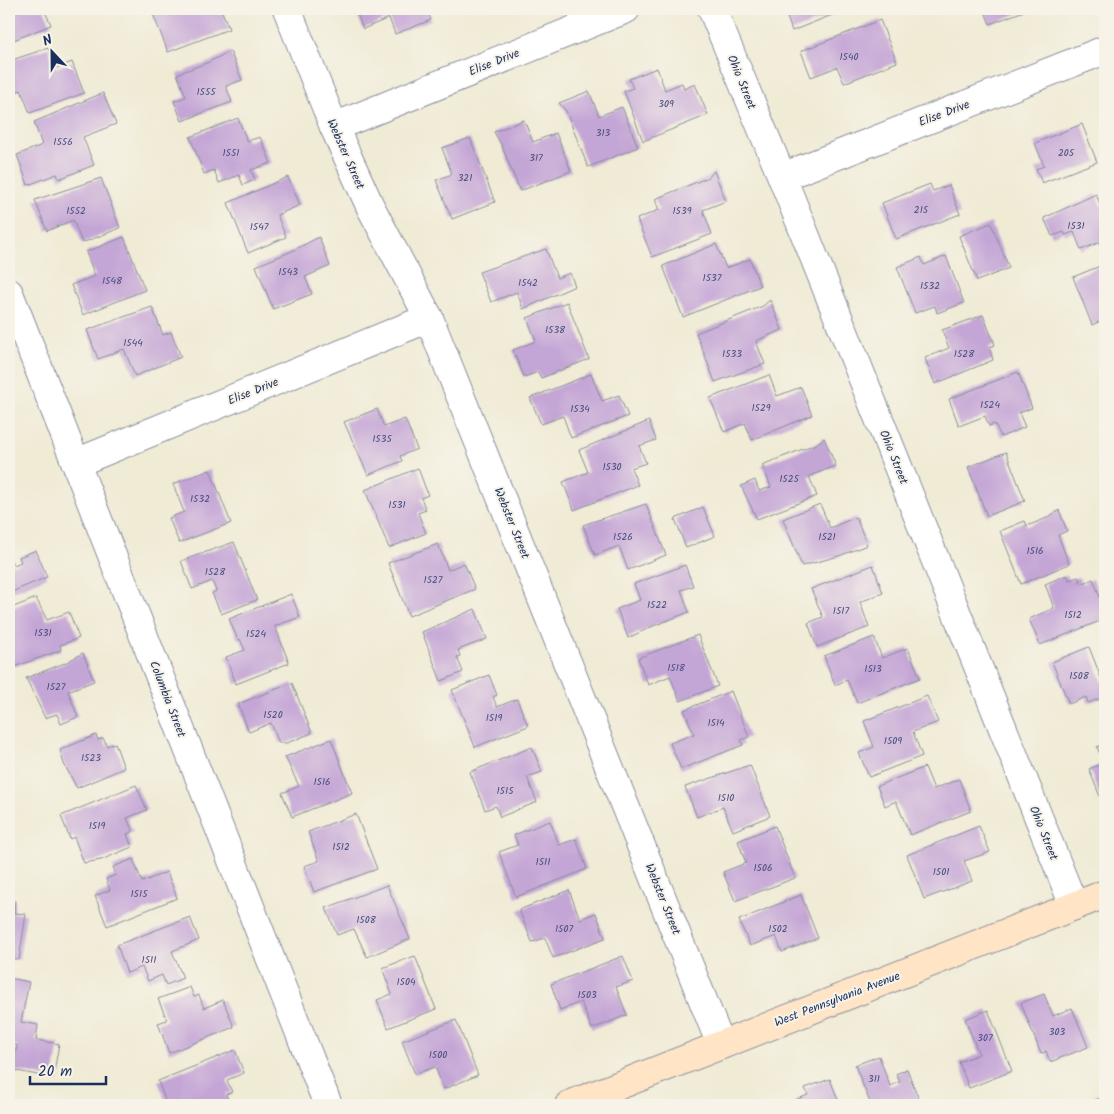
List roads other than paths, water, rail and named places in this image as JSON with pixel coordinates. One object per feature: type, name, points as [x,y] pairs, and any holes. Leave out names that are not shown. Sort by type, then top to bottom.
[{"type":"street","name":"Webster Street","points":[[287,9],[334,126],[370,206],[429,318],[721,1045]]},
{"type":"street","name":"Elise Drive","points":[[334,126],[626,9]]},
{"type":"street","name":"Ohio Street","points":[[712,9],[782,177],[1074,906]]},
{"type":"street","name":"Elise Drive","points":[[782,177],[1105,50]]},
{"type":"street","name":"Columbia Street","points":[[9,293],[328,1105]]},
{"type":"street","name":"Elise Drive","points":[[76,463],[429,318]]},
{"type":"street","name":"West Pennsylvania Avenue","points":[[569,1105],[1105,894]]}]
